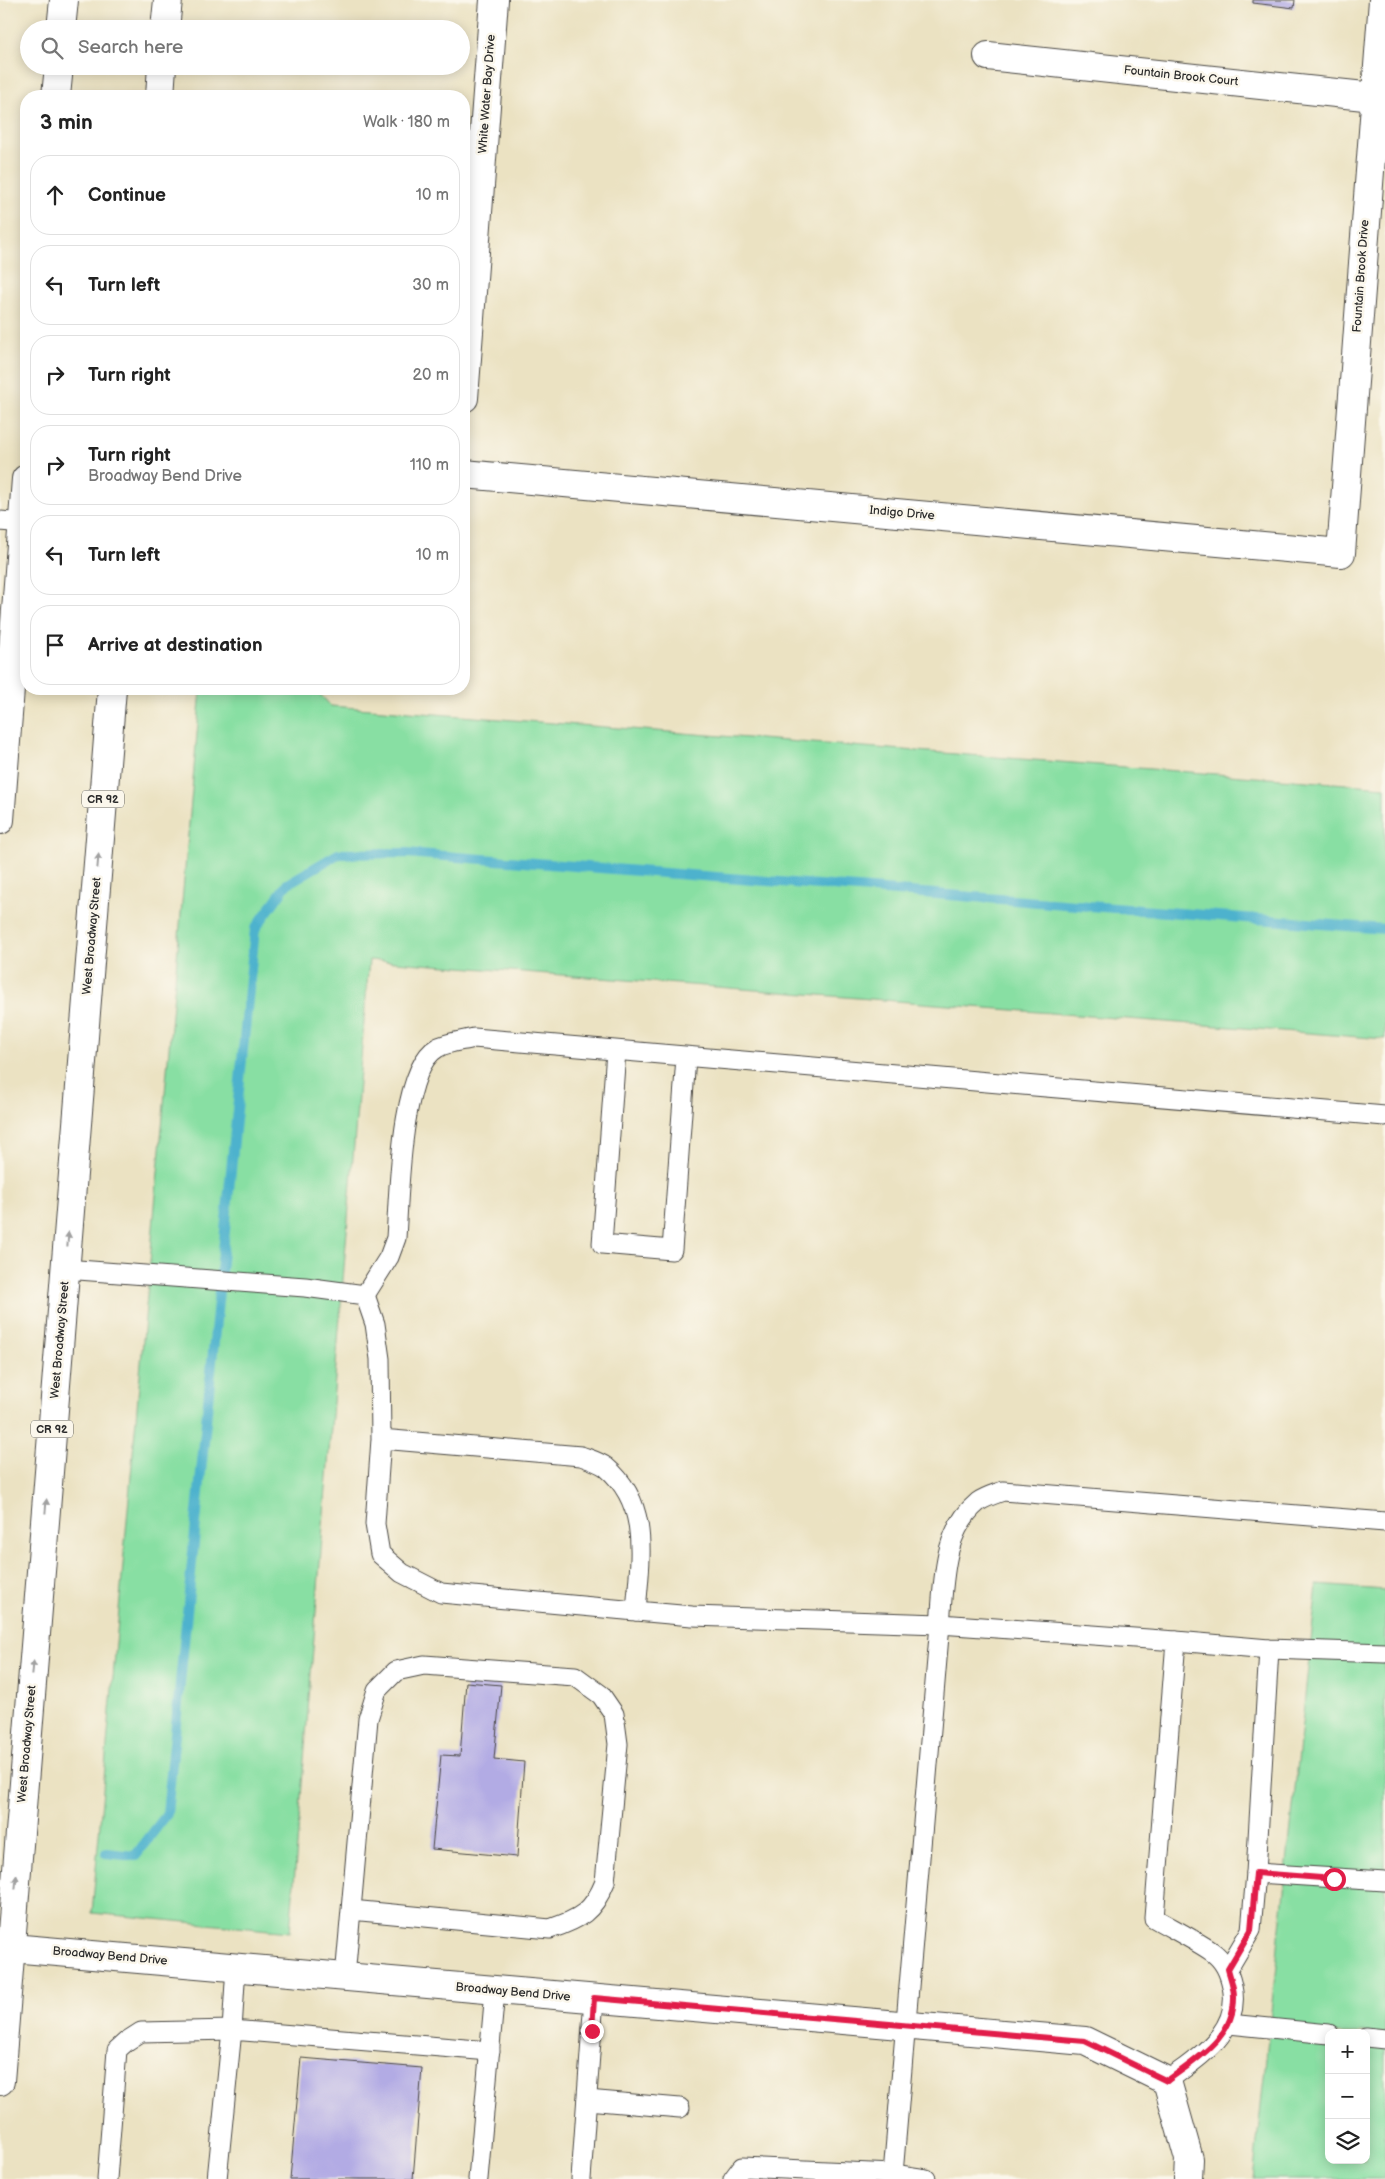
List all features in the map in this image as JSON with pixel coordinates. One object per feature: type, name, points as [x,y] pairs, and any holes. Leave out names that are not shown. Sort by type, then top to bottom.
[{"type":"street","points":[[63,20],[64,0]]},
{"type":"street","points":[[166,20],[168,0]]},
{"type":"street","name":"White Water Bay Drive","points":[[470,318],[494,0]]},
{"type":"street","name":"Fountain Brook Drive","points":[[1341,553],[1374,96],[1383,0]]},
{"type":"street","name":"Fountain Brook Court","points":[[988,56],[1374,96]]},
{"type":"street","points":[[56,90],[57,75]]},
{"type":"street","points":[[160,90],[161,75]]},
{"type":"street","name":"Indigo Drive","points":[[470,475],[1341,553]]},
{"type":"street","points":[[0,820],[13,657],[16,523],[20,505]]},
{"type":"street","name":"West Broadway Street","points":[[0,2081],[5,1948],[65,1269],[112,695]]},
{"type":"street","name":"Broadway Bend Drive","points":[[5,1948],[236,1966],[495,1991],[1085,2041],[1167,2081]]},
{"type":"street","points":[[1167,2081],[1189,2159],[1188,2179]]},
{"type":"lane","points":[[364,1295],[389,1258],[396,1238],[407,1106],[419,1069],[436,1048],[474,1038],[1385,1116]]},
{"type":"lane","points":[[616,1051],[602,1244],[672,1250],[686,1057]]},
{"type":"lane","points":[[65,1269],[305,1287],[364,1295]]},
{"type":"lane","points":[[364,1295],[375,1324],[380,1359],[381,1439],[375,1524],[380,1554],[402,1574],[440,1593],[692,1616],[940,1624],[1269,1649],[1385,1653]]},
{"type":"lane","points":[[381,1439],[581,1456],[605,1466],[622,1485],[635,1508],[642,1539],[636,1611]]},
{"type":"lane","points":[[893,2174],[946,1557],[959,1524],[979,1502],[1003,1491],[1385,1522]]},
{"type":"lane","points":[[1167,2081],[1215,2044],[1229,2024],[1234,1996],[1228,1969],[1212,1952],[1154,1918],[1176,1641]]},
{"type":"lane","points":[[1228,1969],[1251,1930],[1269,1649]]},
{"type":"lane","points":[[345,1977],[368,1719],[377,1690],[396,1671],[424,1665],[575,1676],[602,1695],[614,1714],[618,1744],[605,1882],[597,1903],[575,1921],[550,1929],[351,1910]]},
{"type":"lane","points":[[1256,1873],[1385,1880]]},
{"type":"lane","points":[[217,2179],[232,2030],[236,1966]]},
{"type":"lane","points":[[478,2179],[495,1991]]},
{"type":"lane","points":[[581,2179],[594,1998]]},
{"type":"lane","points":[[1229,2024],[1325,2034]]},
{"type":"lane","points":[[107,2179],[117,2050],[141,2032],[232,2030],[490,2051]]},
{"type":"lane","points":[[1370,2037],[1385,2039]]},
{"type":"lane","points":[[587,2100],[680,2108]]},
{"type":"lane","points":[[733,2179],[742,2167],[893,2174],[926,2179]]},
{"type":"green space","points":[[200,695],[321,695],[331,706],[1385,787],[1385,1039],[369,960],[290,1932],[92,1913]]},
{"type":"green space","points":[[1317,1585],[1385,1590],[1385,2179],[1253,2179]]},
{"type":"building","points":[[1253,0],[1295,0],[1294,8],[1253,3]]},
{"type":"building","points":[[466,1682],[501,1685],[494,1759],[524,1762],[517,1857],[432,1849],[441,1755],[460,1756]]},
{"type":"building","points":[[301,2058],[422,2068],[413,2179],[290,2179]]},
{"type":"waterway","points":[[106,1853],[135,1856],[167,1814],[255,929],[287,884],[338,854],[406,853],[1385,929]]},
{"type":"route","points":[[592,2031],[594,1998],[1085,2041],[1167,2081],[1215,2044],[1229,2024],[1234,1996],[1228,1969],[1251,1930],[1256,1873],[1334,1879]]}]
